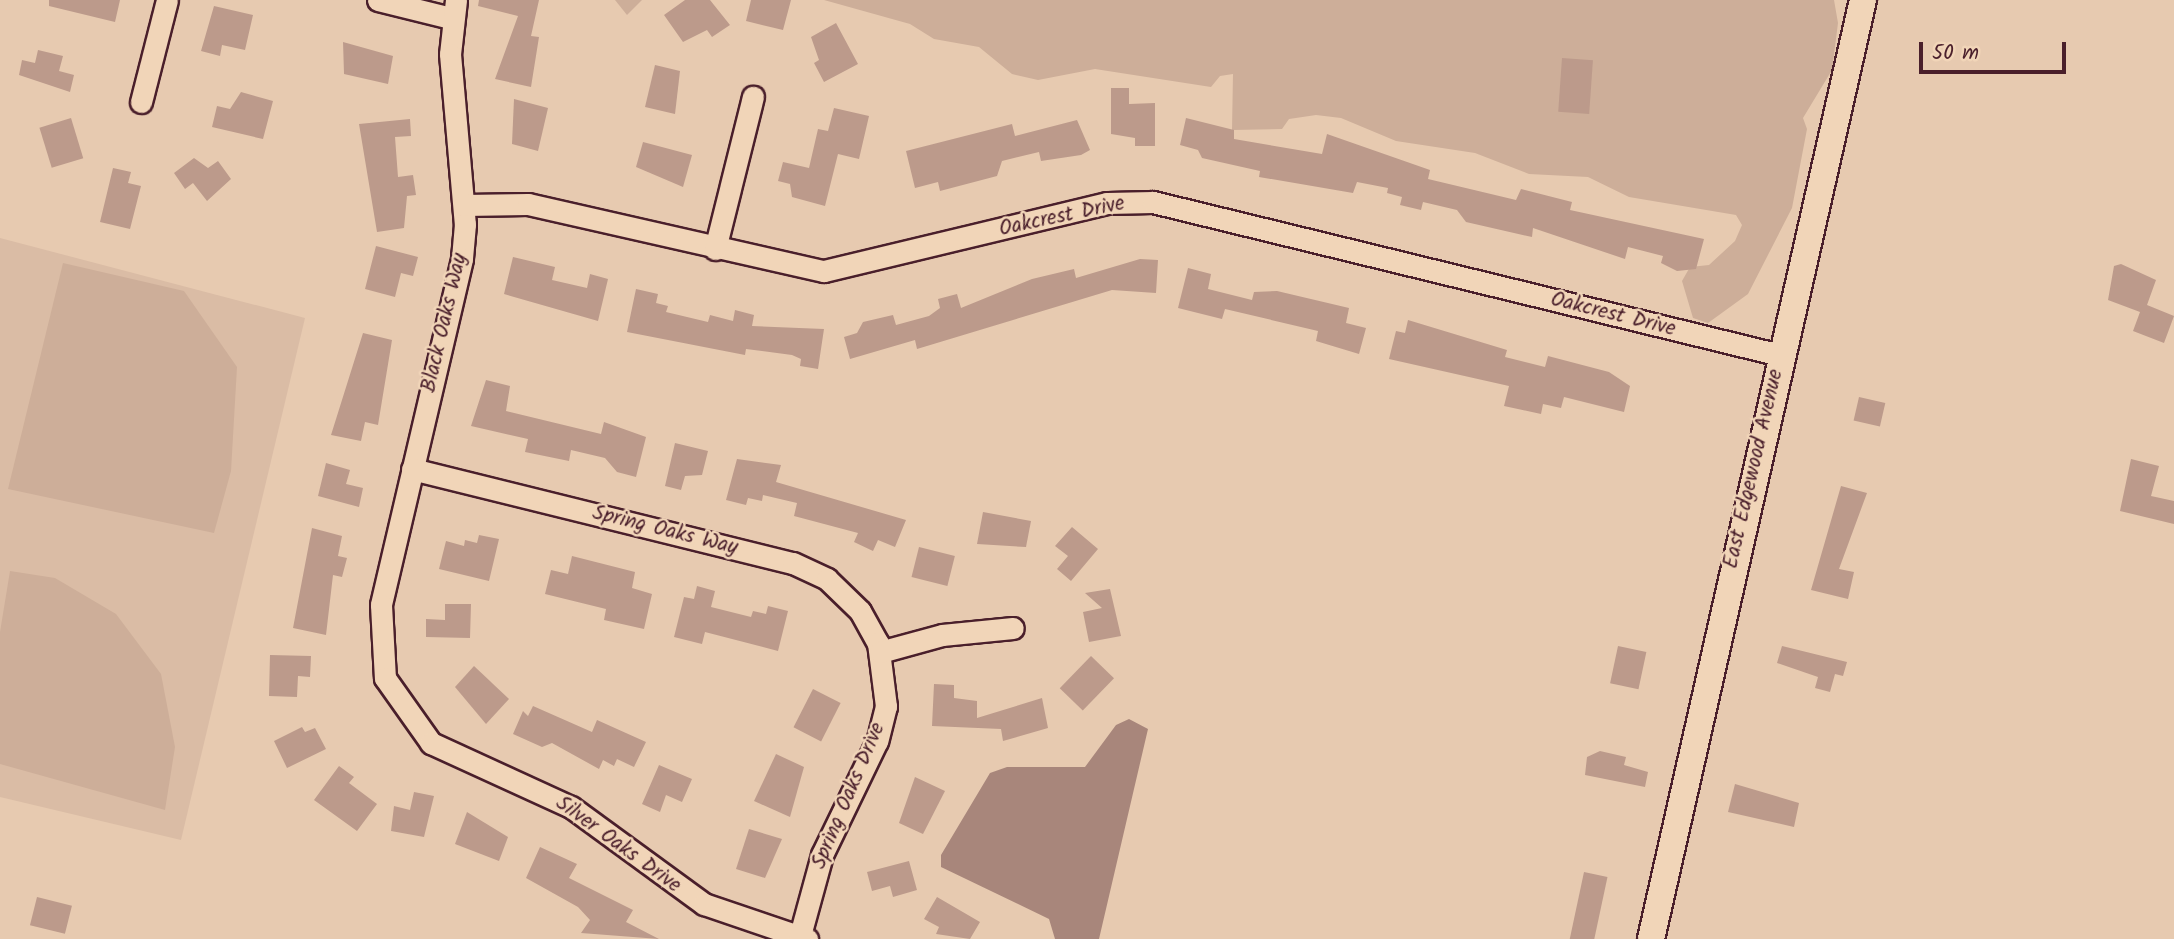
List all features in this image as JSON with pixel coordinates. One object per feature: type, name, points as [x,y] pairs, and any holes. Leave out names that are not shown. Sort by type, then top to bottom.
[{"type":"main road","name":"East Edgewood Avenue","points":[[1651,939],[1780,355],[1863,0]]},
{"type":"street","points":[[141,102],[167,0]]},
{"type":"street","points":[[378,0],[454,9]]},
{"type":"street","name":"Black Oaks Way","points":[[379,641],[381,605],[462,259],[464,205],[454,9]]},
{"type":"street","points":[[715,249],[753,97]]},
{"type":"street","name":"Oakcrest Drive","points":[[464,205],[528,204],[797,268],[836,270],[1107,204],[1153,202],[1780,355]]},
{"type":"street","name":"Spring Oaks Way","points":[[412,469],[802,566],[848,597],[880,652]]},
{"type":"street","points":[[880,652],[942,635],[1013,628]]},
{"type":"street","name":"Silver Oaks Drive","points":[[379,641],[388,687],[430,743],[571,807],[696,900],[802,938]]},
{"type":"street","name":"Spring Oaks Drive","points":[[802,938],[822,855],[877,741],[886,706],[880,652]]},
{"type":"shaded area","points":[[615,0],[642,0],[627,15]]},
{"type":"shaded area","points":[[824,0],[1834,0],[1838,23],[1832,70],[1803,118],[1807,129],[1792,208],[1748,294],[1708,323],[1693,318],[1682,281],[1690,267],[1709,265],[1735,241],[1742,225],[1736,215],[1629,197],[1588,177],[1529,174],[1475,153],[1396,141],[1341,118],[1316,115],[1289,119],[1282,129],[1232,130],[1233,74],[1220,76],[1211,87],[1095,69],[1038,80],[1012,74],[979,47],[934,39],[910,24]]},
{"type":"shaded area","points":[[0,238],[305,318],[181,840],[0,797]]},
{"type":"shaded area","points":[[63,263],[184,291],[237,367],[231,471],[214,533],[8,489]]},
{"type":"shaded area","points":[[10,571],[55,578],[116,614],[161,674],[175,747],[165,810],[0,764],[0,632]]},
{"type":"shaded area","points":[[1129,719],[1148,729],[1099,939],[1055,939],[1049,919],[941,867],[941,855],[990,773],[1007,767],[1085,767],[1116,725]]},
{"type":"building","points":[[49,0],[120,0],[115,22],[49,6]]},
{"type":"building","points":[[479,0],[539,0],[531,36],[539,37],[531,87],[495,79],[518,16],[478,6]]},
{"type":"building","points":[[685,0],[710,0],[730,25],[712,37],[707,30],[683,42],[664,15]]},
{"type":"building","points":[[751,0],[791,0],[783,30],[746,21]]},
{"type":"building","points":[[214,6],[253,15],[245,50],[222,45],[220,56],[201,51]]},
{"type":"building","points":[[836,23],[858,64],[824,82],[814,63],[819,60],[811,37]]},
{"type":"building","points":[[343,42],[393,56],[388,84],[344,74]]},
{"type":"building","points":[[38,50],[63,56],[59,71],[74,75],[70,92],[19,75],[22,60],[35,63]]},
{"type":"building","points":[[1562,58],[1593,60],[1589,114],[1558,112]]},
{"type":"building","points":[[655,65],[680,71],[675,114],[645,107]]},
{"type":"building","points":[[1111,88],[1129,88],[1129,104],[1155,103],[1155,146],[1135,146],[1135,138],[1111,134]]},
{"type":"building","points":[[241,92],[273,101],[263,139],[212,127],[217,106],[230,109]]},
{"type":"building","points":[[514,99],[548,108],[538,151],[512,144]]},
{"type":"building","points":[[834,108],[869,116],[859,159],[838,154],[825,206],[792,197],[790,184],[778,181],[783,162],[809,168],[818,129],[828,131]]},
{"type":"building","points":[[71,118],[83,158],[52,168],[39,128]]},
{"type":"building","points":[[1186,118],[1234,130],[1234,139],[1322,154],[1327,134],[1430,170],[1428,179],[1516,200],[1521,189],[1572,202],[1570,210],[1704,239],[1696,269],[1677,271],[1661,263],[1663,256],[1628,247],[1625,259],[1533,228],[1532,237],[1466,222],[1457,210],[1423,202],[1421,210],[1400,205],[1402,197],[1387,193],[1388,188],[1357,182],[1353,193],[1259,177],[1260,171],[1202,158],[1198,150],[1180,145]]},
{"type":"building","points":[[410,119],[411,136],[395,137],[398,177],[413,175],[416,195],[407,196],[404,228],[377,232],[359,124]]},
{"type":"building","points":[[1077,120],[1090,150],[1081,155],[1041,161],[1039,152],[1002,161],[997,176],[940,191],[938,182],[915,188],[906,151],[1012,124],[1015,136]]},
{"type":"building","points":[[643,142],[692,155],[683,187],[636,167]]},
{"type":"building","points":[[194,158],[208,168],[218,161],[231,179],[207,201],[193,183],[185,189],[174,173]]},
{"type":"building","points":[[113,168],[131,172],[128,183],[141,186],[130,229],[100,222]]},
{"type":"building","points":[[376,246],[418,257],[413,276],[401,273],[395,297],[365,289]]},
{"type":"building","points":[[513,257],[555,267],[552,280],[587,288],[590,274],[608,279],[598,321],[504,294]]},
{"type":"building","points":[[1140,259],[1158,260],[1156,293],[1112,290],[917,349],[915,340],[850,359],[844,337],[857,333],[863,322],[893,315],[896,325],[929,316],[940,308],[938,299],[957,294],[961,308],[1032,279],[1074,269],[1076,278]]},
{"type":"building","points":[[2121,264],[2156,280],[2147,305],[2174,316],[2164,343],[2133,331],[2140,312],[2108,300],[2114,266]]},
{"type":"building","points":[[1188,268],[1211,274],[1208,289],[1252,300],[1254,292],[1277,291],[1349,308],[1346,323],[1366,328],[1359,354],[1316,341],[1318,331],[1225,309],[1222,319],[1178,308]]},
{"type":"building","points":[[636,289],[658,294],[656,303],[668,306],[666,312],[708,322],[710,315],[733,321],[735,310],[754,315],[752,326],[824,329],[818,369],[800,366],[801,359],[792,355],[746,349],[745,355],[627,332]]},
{"type":"building","points":[[1408,320],[1507,350],[1505,357],[1545,367],[1548,356],[1609,372],[1630,386],[1624,412],[1564,397],[1561,408],[1543,404],[1541,414],[1504,406],[1509,386],[1389,359],[1396,331],[1405,333]]},
{"type":"building","points":[[363,333],[392,340],[378,425],[365,422],[361,441],[331,435]]},
{"type":"building","points":[[486,380],[510,386],[506,411],[601,434],[604,422],[646,437],[636,477],[617,472],[605,458],[571,450],[569,461],[525,452],[528,439],[471,426]]},
{"type":"building","points":[[1859,397],[1885,403],[1880,426],[1854,420]]},
{"type":"building","points":[[675,443],[708,451],[702,475],[685,476],[681,490],[665,486]]},
{"type":"building","points":[[737,459],[781,465],[776,482],[906,520],[895,547],[878,540],[873,551],[854,542],[858,533],[794,516],[797,503],[763,495],[762,501],[748,498],[746,505],[726,500]]},
{"type":"building","points":[[2131,459],[2159,466],[2151,496],[2174,501],[2174,524],[2120,511]]},
{"type":"building","points":[[326,463],[350,470],[346,484],[363,488],[359,507],[318,496]]},
{"type":"building","points":[[1841,486],[1867,493],[1839,569],[1854,572],[1848,599],[1811,590]]},
{"type":"building","points":[[983,512],[1031,521],[1026,547],[977,544]]},
{"type":"building","points":[[1072,527],[1098,549],[1071,581],[1057,569],[1068,556],[1055,546]]},
{"type":"building","points":[[312,528],[342,536],[338,556],[347,558],[342,577],[333,575],[326,635],[293,628]]},
{"type":"building","points":[[479,535],[499,539],[489,581],[439,569],[446,541],[464,546],[465,540],[477,543]]},
{"type":"building","points":[[919,547],[955,556],[947,586],[912,577]]},
{"type":"building","points":[[572,556],[635,572],[632,588],[652,594],[644,629],[604,620],[606,609],[545,594],[551,570],[568,574]]},
{"type":"building","points":[[697,586],[715,591],[711,607],[751,617],[753,611],[766,614],[768,606],[788,611],[778,651],[705,632],[702,644],[674,637],[684,597],[694,599]]},
{"type":"building","points":[[1110,589],[1121,636],[1089,642],[1083,612],[1102,608],[1085,593]]},
{"type":"building","points":[[445,604],[471,604],[470,638],[426,637],[426,619],[445,620]]},
{"type":"building","points":[[1618,646],[1646,652],[1638,689],[1610,683]]},
{"type":"building","points":[[1782,646],[1847,662],[1843,676],[1835,674],[1830,692],[1815,688],[1818,677],[1777,663]]},
{"type":"building","points":[[270,655],[311,656],[310,677],[298,676],[297,697],[269,696]]},
{"type":"building","points":[[1091,656],[1114,678],[1083,711],[1060,688]]},
{"type":"building","points":[[474,666],[509,699],[486,724],[455,687]]},
{"type":"building","points":[[934,684],[954,685],[954,698],[977,701],[977,718],[1042,698],[1048,728],[1003,741],[1001,729],[932,726]]},
{"type":"building","points":[[813,689],[841,703],[821,741],[793,727]]},
{"type":"building","points":[[533,706],[592,732],[597,720],[646,742],[634,767],[617,759],[614,766],[603,760],[599,769],[552,743],[542,747],[513,734],[523,711],[528,716]]},
{"type":"building","points":[[302,727],[305,732],[315,728],[326,749],[287,768],[274,741]]},
{"type":"building","points":[[1600,751],[1626,757],[1624,765],[1648,772],[1645,787],[1585,775],[1587,757]]},
{"type":"building","points":[[776,754],[804,767],[790,817],[754,801]]},
{"type":"building","points":[[659,765],[692,779],[682,802],[666,795],[660,812],[642,804]]},
{"type":"building","points":[[339,766],[354,777],[349,783],[377,804],[357,831],[314,800]]},
{"type":"building","points":[[915,777],[945,791],[923,834],[899,823]]},
{"type":"building","points":[[1735,784],[1799,803],[1794,827],[1728,812]]},
{"type":"building","points":[[414,792],[434,796],[424,837],[391,831],[394,806],[410,810]]},
{"type":"building","points":[[467,812],[508,837],[499,861],[455,844]]},
{"type":"building","points":[[749,829],[782,839],[765,878],[736,869]]},
{"type":"building","points":[[540,847],[577,864],[569,878],[633,910],[626,922],[659,939],[581,933],[590,920],[578,907],[526,878]]},
{"type":"building","points":[[909,861],[917,890],[893,897],[890,886],[872,891],[867,872]]},
{"type":"building","points":[[1584,872],[1607,877],[1594,939],[1570,939]]},
{"type":"building","points":[[37,897],[72,906],[65,934],[30,925]]},
{"type":"building","points":[[937,897],[980,922],[970,939],[936,934],[939,927],[924,919]]}]
